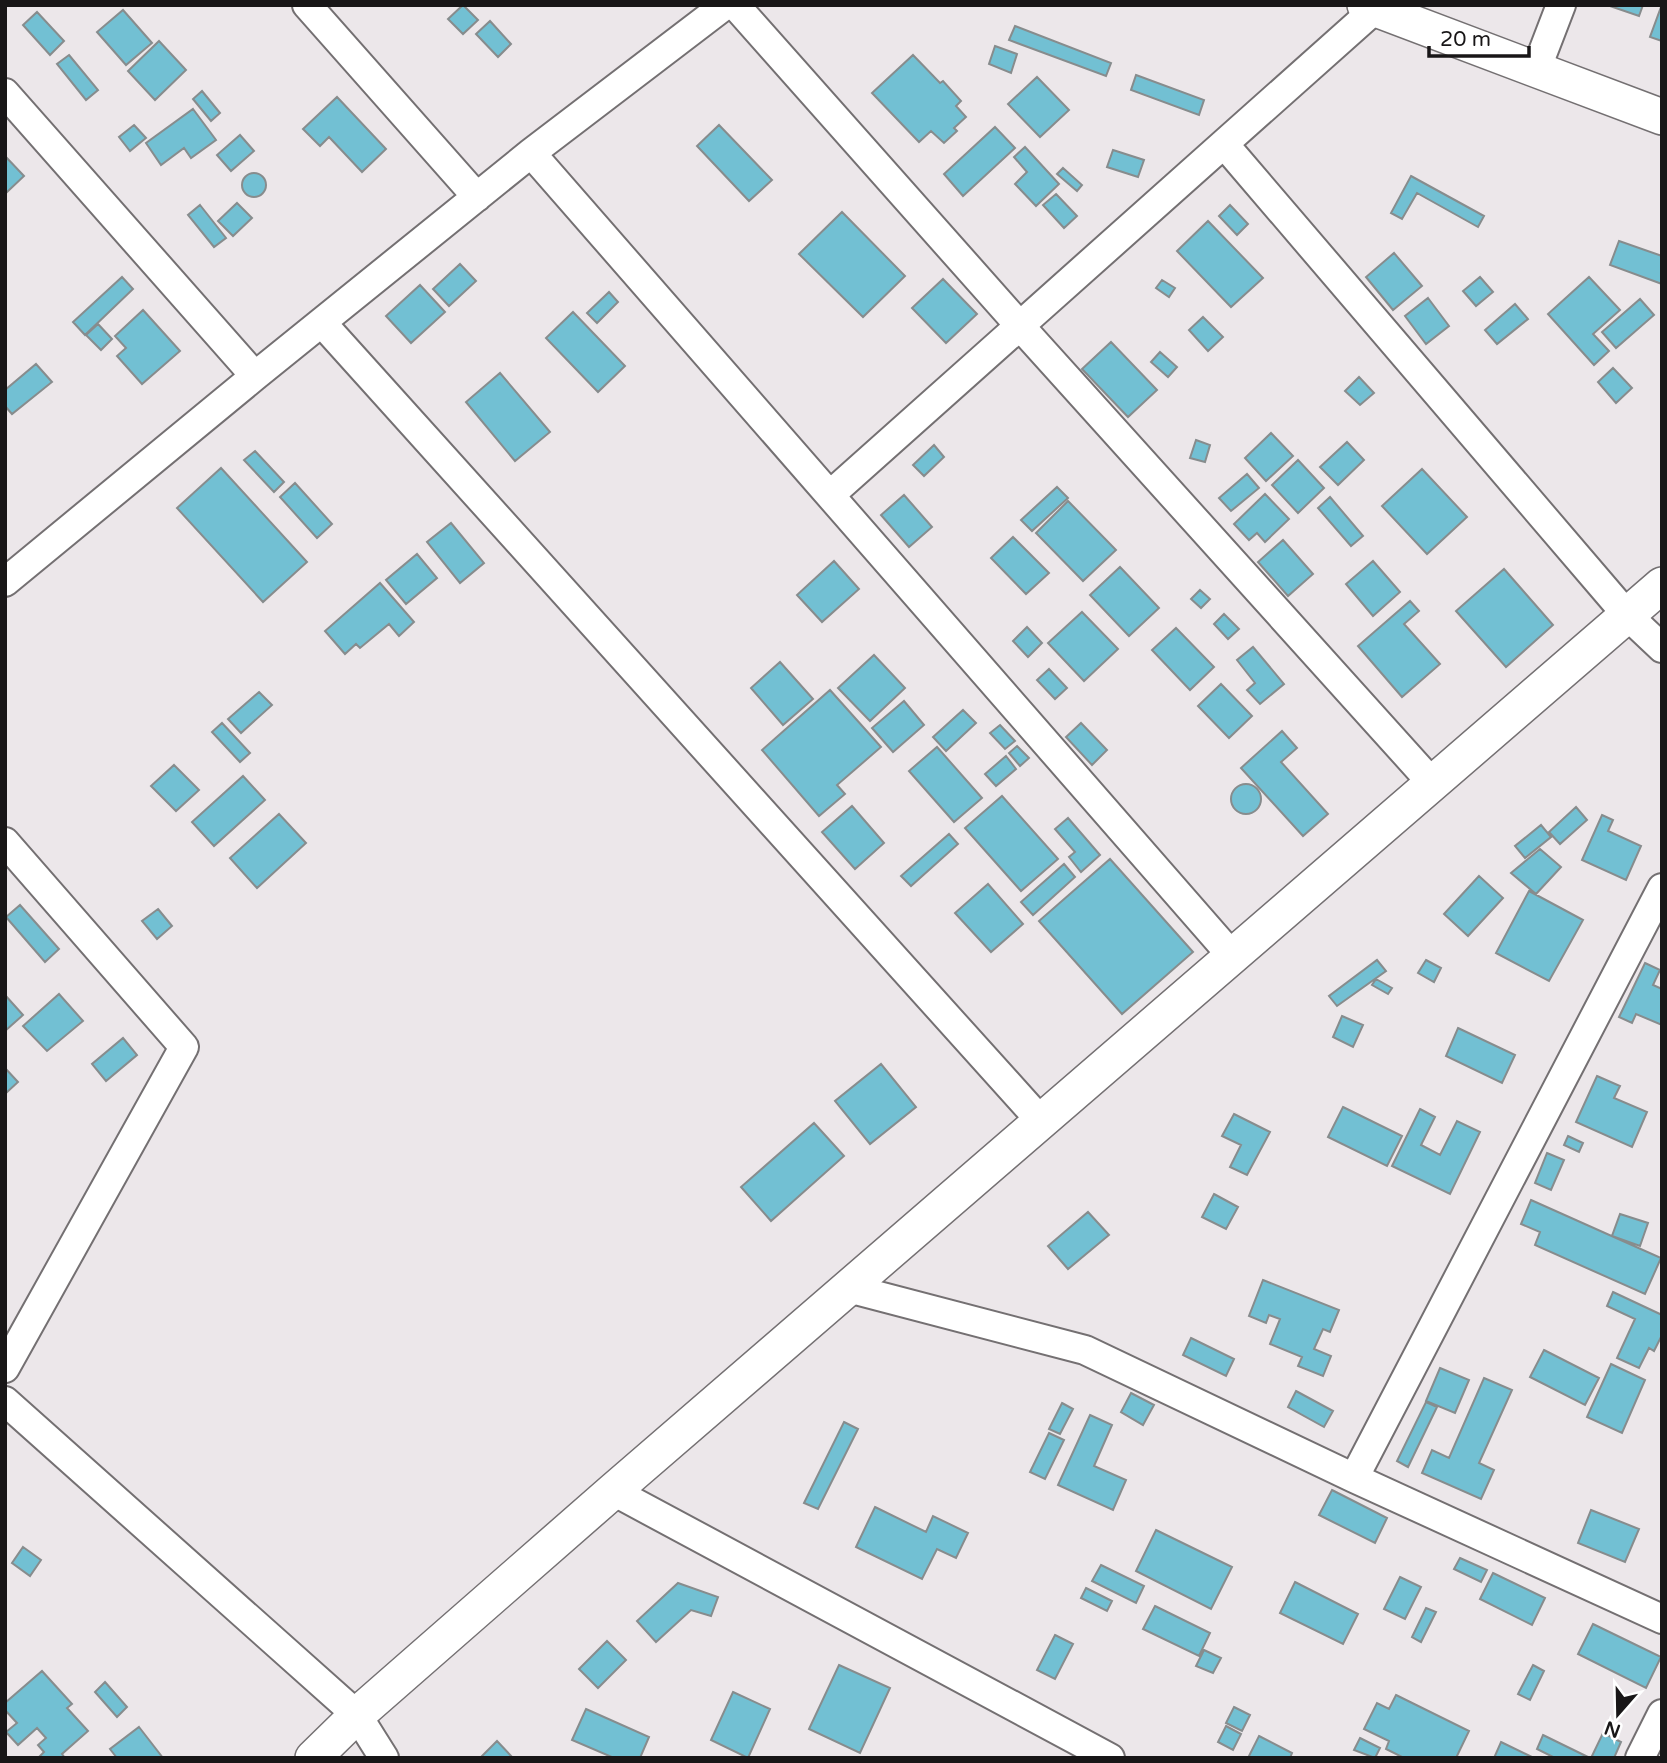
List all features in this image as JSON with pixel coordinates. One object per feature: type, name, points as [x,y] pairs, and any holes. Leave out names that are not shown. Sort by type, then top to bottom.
[{"type":"street","points":[[307,5],[477,197]]},
{"type":"street","points":[[5,582],[531,153],[725,5]]},
{"type":"street","points":[[735,5],[1433,784]]},
{"type":"street","points":[[1536,70],[1561,5]]},
{"type":"street","points":[[830,495],[1224,144],[1370,7],[1662,117]]},
{"type":"street","points":[[5,93],[255,376]]},
{"type":"street","points":[[1224,144],[1627,615],[1662,648]]},
{"type":"street","points":[[531,153],[1233,957]]},
{"type":"street","points":[[323,323],[1041,1121]]},
{"type":"street","points":[[313,1758],[357,1715],[612,1491],[1662,585]]},
{"type":"street","points":[[5,842],[184,1047],[5,1368]]},
{"type":"street","points":[[1354,1478],[1662,888]]},
{"type":"street","points":[[848,1288],[1085,1350],[1354,1478],[1662,1619]]},
{"type":"street","points":[[5,1401],[357,1715],[384,1758]]},
{"type":"street","points":[[612,1491],[1110,1758]]},
{"type":"street","points":[[1640,1758],[1662,1714]]},
{"type":"building","points":[[463,5],[478,20],[463,34],[448,19]]},
{"type":"building","points":[[1607,5],[1643,5],[1639,16]]},
{"type":"building","points":[[1662,7],[1662,41],[1650,37]]},
{"type":"building","points":[[123,10],[152,43],[126,65],[97,32]]},
{"type":"building","points":[[37,12],[64,41],[50,55],[23,25]]},
{"type":"building","points":[[490,21],[511,44],[498,57],[476,34]]},
{"type":"building","points":[[1015,26],[1111,63],[1106,76],[1009,40]]},
{"type":"building","points":[[159,41],[186,70],[155,100],[128,71]]},
{"type":"building","points":[[995,46],[1017,54],[1011,73],[989,64]]},
{"type":"building","points":[[69,55],[98,90],[86,100],[57,64]]},
{"type":"building","points":[[913,55],[961,101],[956,106],[966,117],[954,128],[957,131],[944,143],[931,131],[919,142],[872,93]]},
{"type":"building","points":[[1136,75],[1204,100],[1199,115],[1131,90]]},
{"type":"building","points":[[1037,77],[1069,110],[1040,137],[1008,104]]},
{"type":"building","points":[[202,91],[220,113],[211,121],[193,99]]},
{"type":"building","points":[[337,97],[386,149],[362,172],[329,137],[320,146],[303,129]]},
{"type":"building","points":[[193,109],[216,140],[191,158],[184,148],[161,165],[146,143]]},
{"type":"building","points":[[134,125],[146,138],[130,151],[119,137]]},
{"type":"building","points":[[719,125],[772,180],[749,201],[697,146]]},
{"type":"building","points":[[995,127],[1015,148],[963,196],[944,174]]},
{"type":"building","points":[[240,135],[254,151],[231,171],[217,155]]},
{"type":"building","points":[[1025,147],[1059,184],[1036,206],[1015,184],[1027,172],[1014,157]]},
{"type":"building","points":[[1113,150],[1144,160],[1138,177],[1107,167]]},
{"type":"building","points":[[5,156],[24,176],[6,193],[5,193]]},
{"type":"building","points":[[1063,168],[1082,185],[1077,191],[1057,174]]},
{"type":"building","points":[[254,173],[265,180],[266,185],[259,196],[254,197],[243,190],[242,185],[249,174]]},
{"type":"building","points":[[1411,176],[1484,216],[1478,227],[1417,193],[1402,219],[1391,213]]},
{"type":"building","points":[[1056,194],[1077,216],[1064,228],[1043,205]]},
{"type":"building","points":[[237,203],[252,218],[233,236],[218,221]]},
{"type":"building","points":[[200,205],[226,238],[214,247],[188,215]]},
{"type":"building","points":[[1230,205],[1248,224],[1237,235],[1219,216]]},
{"type":"building","points":[[842,212],[905,276],[863,317],[799,254]]},
{"type":"building","points":[[1208,221],[1263,278],[1231,307],[1177,251]]},
{"type":"building","points":[[1619,241],[1662,256],[1662,284],[1610,265]]},
{"type":"building","points":[[1394,253],[1422,286],[1393,310],[1366,277]]},
{"type":"building","points":[[460,264],[476,281],[449,306],[433,289]]},
{"type":"building","points":[[122,277],[133,289],[85,335],[73,322]]},
{"type":"building","points":[[1480,277],[1493,292],[1476,306],[1463,291]]},
{"type":"building","points":[[1589,277],[1620,310],[1593,334],[1609,351],[1594,365],[1548,314]]},
{"type":"building","points":[[943,279],[977,314],[946,343],[912,308]]},
{"type":"building","points":[[1162,280],[1175,288],[1169,297],[1156,288]]},
{"type":"building","points":[[420,285],[445,312],[411,343],[386,316]]},
{"type":"building","points":[[609,292],[618,302],[597,323],[587,313]]},
{"type":"building","points":[[1428,298],[1449,326],[1426,344],[1405,316]]},
{"type":"building","points":[[1640,299],[1654,315],[1616,348],[1602,332]]},
{"type":"building","points":[[1515,304],[1528,319],[1497,344],[1485,330]]},
{"type":"building","points":[[143,310],[180,351],[142,384],[117,356],[126,348],[115,336]]},
{"type":"building","points":[[573,312],[625,366],[598,392],[546,338]]},
{"type":"building","points":[[1203,317],[1223,337],[1208,351],[1189,330]]},
{"type":"building","points":[[98,324],[112,339],[101,350],[86,335]]},
{"type":"building","points":[[1111,342],[1157,390],[1128,417],[1082,369]]},
{"type":"building","points":[[1160,352],[1177,367],[1168,377],[1151,362]]},
{"type":"building","points":[[36,364],[52,382],[12,414],[5,406],[5,390]]},
{"type":"building","points":[[1613,368],[1632,388],[1616,403],[1598,382]]},
{"type":"building","points":[[500,373],[550,432],[515,461],[466,402]]},
{"type":"building","points":[[1359,377],[1374,393],[1360,405],[1345,391]]},
{"type":"building","points":[[1271,433],[1293,456],[1266,481],[1245,458]]},
{"type":"building","points":[[1196,440],[1210,445],[1205,462],[1190,458]]},
{"type":"building","points":[[1347,442],[1364,460],[1338,485],[1320,467]]},
{"type":"building","points":[[934,445],[944,457],[924,476],[913,465]]},
{"type":"building","points":[[255,451],[284,482],[274,492],[244,460]]},
{"type":"building","points":[[1298,460],[1324,488],[1298,513],[1272,485]]},
{"type":"building","points":[[221,468],[307,562],[263,602],[177,508]]},
{"type":"building","points":[[1422,469],[1467,517],[1427,554],[1382,506]]},
{"type":"building","points":[[1247,474],[1259,488],[1231,511],[1219,498]]},
{"type":"building","points":[[295,483],[332,524],[317,538],[280,497]]},
{"type":"building","points":[[1057,487],[1068,498],[1032,531],[1021,520]]},
{"type":"building","points":[[1265,494],[1289,519],[1265,542],[1257,533],[1249,540],[1234,524]]},
{"type":"building","points":[[904,495],[932,527],[909,547],[881,515]]},
{"type":"building","points":[[1330,497],[1363,536],[1351,546],[1318,508]]},
{"type":"building","points":[[1068,501],[1116,550],[1083,581],[1036,533]]},
{"type":"building","points":[[451,523],[484,563],[460,583],[427,542]]},
{"type":"building","points":[[1013,537],[1049,573],[1026,594],[991,558]]},
{"type":"building","points":[[1283,540],[1313,574],[1288,596],[1258,562]]},
{"type":"building","points":[[417,554],[437,578],[406,604],[386,580]]},
{"type":"building","points":[[834,561],[859,589],[822,622],[797,595]]},
{"type":"building","points":[[1373,561],[1400,592],[1373,616],[1346,584]]},
{"type":"building","points":[[1120,567],[1159,608],[1129,636],[1090,595]]},
{"type":"building","points":[[1504,569],[1553,625],[1506,667],[1456,611]]},
{"type":"building","points":[[380,583],[414,622],[399,636],[389,624],[360,648],[356,644],[345,654],[325,631]]},
{"type":"building","points":[[1200,590],[1210,599],[1201,608],[1191,599]]},
{"type":"building","points":[[1410,601],[1419,611],[1404,624],[1440,664],[1402,697],[1358,646]]},
{"type":"building","points":[[1082,612],[1118,649],[1084,681],[1048,643]]},
{"type":"building","points":[[1224,614],[1239,629],[1228,639],[1214,624]]},
{"type":"building","points":[[1027,627],[1042,643],[1028,657],[1013,641]]},
{"type":"building","points":[[1176,628],[1214,667],[1190,690],[1152,650]]},
{"type":"building","points":[[1253,647],[1284,684],[1260,704],[1247,690],[1255,683],[1237,660]]},
{"type":"building","points":[[874,655],[905,688],[870,721],[838,688]]},
{"type":"building","points":[[780,662],[813,699],[783,725],[751,688]]},
{"type":"building","points":[[1049,669],[1067,688],[1055,699],[1037,680]]},
{"type":"building","points":[[1221,684],[1252,716],[1229,738],[1198,706]]},
{"type":"building","points":[[830,690],[881,747],[837,785],[845,794],[819,816],[762,750]]},
{"type":"building","points":[[259,692],[272,705],[241,733],[228,719]]},
{"type":"building","points":[[904,701],[924,725],[893,752],[872,728]]},
{"type":"building","points":[[963,710],[976,723],[946,751],[933,737]]},
{"type":"building","points":[[222,723],[250,753],[240,762],[212,732]]},
{"type":"building","points":[[1081,723],[1107,750],[1092,765],[1066,737]]},
{"type":"building","points":[[1000,725],[1015,741],[1005,749],[990,733]]},
{"type":"building","points":[[1282,731],[1297,748],[1281,762],[1328,814],[1303,836],[1241,768]]},
{"type":"building","points":[[1017,746],[1029,758],[1020,766],[1009,753]]},
{"type":"building","points":[[937,747],[982,798],[954,822],[909,771]]},
{"type":"building","points":[[1006,756],[1016,769],[996,786],[985,774]]},
{"type":"building","points":[[174,765],[199,790],[176,811],[151,786]]},
{"type":"building","points":[[243,776],[265,800],[214,846],[192,822]]},
{"type":"building","points":[[1246,784],[1256,789],[1261,799],[1256,809],[1246,814],[1236,809],[1231,799],[1236,789]]},
{"type":"building","points":[[1002,796],[1058,859],[1021,891],[965,828]]},
{"type":"building","points":[[852,806],[884,843],[855,869],[822,832]]},
{"type":"building","points":[[1576,807],[1587,820],[1560,844],[1549,832]]},
{"type":"building","points":[[279,814],[306,843],[257,888],[230,858]]},
{"type":"building","points":[[1602,815],[1613,820],[1608,831],[1641,846],[1626,880],[1582,860]]},
{"type":"building","points":[[1068,818],[1100,855],[1081,872],[1069,857],[1075,852],[1055,829]]},
{"type":"building","points":[[1541,825],[1551,837],[1525,858],[1515,846]]},
{"type":"building","points":[[949,834],[958,844],[911,886],[901,876]]},
{"type":"building","points":[[1540,849],[1561,867],[1536,894],[1511,873]]},
{"type":"building","points":[[1110,859],[1193,952],[1122,1014],[1039,921]]},
{"type":"building","points":[[1064,864],[1075,877],[1033,915],[1021,902]]},
{"type":"building","points":[[1479,876],[1503,898],[1468,936],[1444,914]]},
{"type":"building","points":[[988,884],[1023,924],[991,952],[955,913]]},
{"type":"building","points":[[1529,891],[1583,920],[1549,981],[1496,953]]},
{"type":"building","points":[[20,905],[59,949],[45,962],[6,917]]},
{"type":"building","points":[[158,909],[172,926],[157,939],[142,921]]},
{"type":"building","points":[[1377,960],[1386,971],[1337,1006],[1329,996]]},
{"type":"building","points":[[1426,960],[1441,968],[1434,982],[1418,973]]},
{"type":"building","points":[[1645,963],[1660,970],[1653,985],[1662,989],[1662,1025],[1636,1014],[1632,1023],[1619,1017]]},
{"type":"building","points":[[1376,979],[1392,988],[1388,994],[1372,985]]},
{"type":"building","points":[[59,994],[83,1021],[47,1051],[23,1026]]},
{"type":"building","points":[[5,995],[23,1015],[5,1031]]},
{"type":"building","points":[[1342,1016],[1363,1025],[1353,1047],[1333,1037]]},
{"type":"building","points":[[1458,1028],[1515,1055],[1502,1083],[1446,1056]]},
{"type":"building","points":[[123,1038],[137,1055],[106,1081],[92,1064]]},
{"type":"building","points":[[881,1064],[916,1107],[870,1144],[835,1101]]},
{"type":"building","points":[[5,1068],[18,1082],[5,1094]]},
{"type":"building","points":[[1597,1076],[1620,1086],[1614,1098],[1647,1112],[1632,1147],[1576,1122]]},
{"type":"building","points":[[1343,1107],[1402,1136],[1387,1166],[1328,1137]]},
{"type":"building","points":[[1420,1109],[1435,1117],[1421,1145],[1440,1155],[1457,1121],[1480,1132],[1450,1194],[1392,1166]]},
{"type":"building","points":[[1234,1114],[1270,1132],[1247,1175],[1230,1167],[1241,1145],[1222,1136]]},
{"type":"building","points":[[814,1123],[844,1156],[771,1221],[741,1187]]},
{"type":"building","points":[[1568,1136],[1583,1143],[1579,1152],[1564,1145]]},
{"type":"building","points":[[1547,1153],[1564,1160],[1551,1190],[1535,1183]]},
{"type":"building","points":[[1214,1194],[1238,1207],[1226,1229],[1202,1217]]},
{"type":"building","points":[[1531,1200],[1661,1258],[1645,1294],[1535,1245],[1540,1232],[1521,1224]]},
{"type":"building","points":[[1088,1212],[1109,1235],[1068,1269],[1048,1246]]},
{"type":"building","points":[[1620,1214],[1648,1223],[1640,1246],[1612,1236]]},
{"type":"building","points":[[1263,1280],[1339,1310],[1330,1332],[1323,1329],[1314,1349],[1331,1356],[1323,1376],[1298,1366],[1302,1357],[1270,1344],[1280,1319],[1269,1315],[1266,1323],[1249,1316]]},
{"type":"building","points":[[1613,1292],[1662,1315],[1662,1335],[1654,1351],[1649,1348],[1639,1368],[1617,1358],[1635,1319],[1607,1306]]},
{"type":"building","points":[[1191,1338],[1234,1359],[1226,1376],[1183,1355]]},
{"type":"building","points":[[1544,1350],[1599,1378],[1585,1405],[1530,1377]]},
{"type":"building","points":[[1611,1364],[1645,1380],[1622,1433],[1587,1417]]},
{"type":"building","points":[[1440,1368],[1469,1380],[1455,1413],[1426,1401]]},
{"type":"building","points":[[1484,1378],[1512,1390],[1479,1463],[1494,1470],[1481,1499],[1422,1473],[1432,1450],[1449,1458]]},
{"type":"building","points":[[1296,1391],[1333,1411],[1324,1427],[1288,1407]]},
{"type":"building","points":[[1131,1393],[1154,1405],[1143,1425],[1121,1412]]},
{"type":"building","points":[[1426,1402],[1437,1407],[1408,1467],[1397,1461]]},
{"type":"building","points":[[1062,1403],[1073,1409],[1060,1434],[1049,1429]]},
{"type":"building","points":[[1090,1415],[1112,1425],[1094,1466],[1126,1480],[1113,1510],[1058,1485]]},
{"type":"building","points":[[844,1422],[858,1429],[818,1509],[804,1503]]},
{"type":"building","points":[[1049,1433],[1064,1440],[1045,1479],[1030,1472]]},
{"type":"building","points":[[1332,1490],[1387,1518],[1375,1543],[1319,1515]]},
{"type":"building","points":[[875,1507],[926,1532],[933,1516],[968,1533],[956,1558],[937,1549],[922,1579],[856,1547]]},
{"type":"building","points":[[1591,1510],[1639,1529],[1625,1562],[1578,1543]]},
{"type":"building","points":[[1156,1530],[1232,1567],[1211,1609],[1136,1571]]},
{"type":"building","points":[[23,1547],[41,1560],[30,1576],[12,1563]]},
{"type":"building","points":[[1460,1558],[1487,1570],[1481,1582],[1454,1569]]},
{"type":"building","points":[[1101,1565],[1144,1586],[1136,1603],[1092,1581]]},
{"type":"building","points":[[1493,1573],[1545,1598],[1532,1625],[1480,1599]]},
{"type":"building","points":[[1400,1577],[1421,1587],[1405,1619],[1384,1609]]},
{"type":"building","points":[[1295,1582],[1358,1614],[1343,1644],[1280,1613]]},
{"type":"building","points":[[678,1583],[718,1597],[711,1616],[691,1610],[656,1642],[637,1621]]},
{"type":"building","points":[[1086,1588],[1112,1601],[1107,1611],[1081,1598]]},
{"type":"building","points":[[1155,1606],[1210,1633],[1199,1656],[1143,1629]]},
{"type":"building","points":[[1426,1608],[1436,1612],[1421,1642],[1412,1637]]},
{"type":"building","points":[[1593,1624],[1661,1657],[1646,1688],[1578,1654]]},
{"type":"building","points":[[1055,1635],[1073,1644],[1055,1679],[1037,1670]]},
{"type":"building","points":[[607,1641],[626,1660],[598,1688],[579,1669]]},
{"type":"building","points":[[1204,1650],[1221,1658],[1213,1673],[1196,1666]]},
{"type":"building","points":[[839,1665],[890,1688],[860,1753],[809,1729]]},
{"type":"building","points":[[1533,1665],[1544,1671],[1530,1700],[1518,1694]]},
{"type":"building","points":[[42,1671],[72,1704],[67,1708],[88,1731],[62,1754],[65,1758],[38,1758],[44,1752],[38,1745],[46,1738],[37,1728],[18,1745],[6,1732],[17,1723],[5,1710],[5,1703]]},
{"type":"building","points":[[105,1682],[127,1707],[117,1717],[95,1692]]},
{"type":"building","points":[[733,1692],[770,1709],[748,1758],[711,1740]]},
{"type":"building","points":[[1396,1695],[1469,1731],[1456,1758],[1404,1758],[1386,1749],[1389,1741],[1364,1729],[1377,1703],[1389,1709]]},
{"type":"building","points":[[1234,1707],[1250,1715],[1242,1731],[1226,1723]]},
{"type":"building","points":[[586,1709],[649,1737],[640,1758],[614,1758],[572,1740]]},
{"type":"building","points":[[1226,1726],[1241,1734],[1233,1750],[1218,1742]]},
{"type":"building","points":[[139,1727],[163,1758],[117,1758],[110,1749]]},
{"type":"building","points":[[1603,1733],[1621,1742],[1614,1758],[1591,1758]]},
{"type":"building","points":[[1543,1735],[1590,1758],[1555,1758],[1537,1749]]},
{"type":"building","points":[[1259,1736],[1292,1753],[1290,1758],[1248,1758]]},
{"type":"building","points":[[1360,1738],[1380,1748],[1375,1758],[1354,1750]]},
{"type":"building","points":[[497,1741],[513,1758],[480,1758]]},
{"type":"building","points":[[1501,1742],[1534,1758],[1494,1758]]}]
